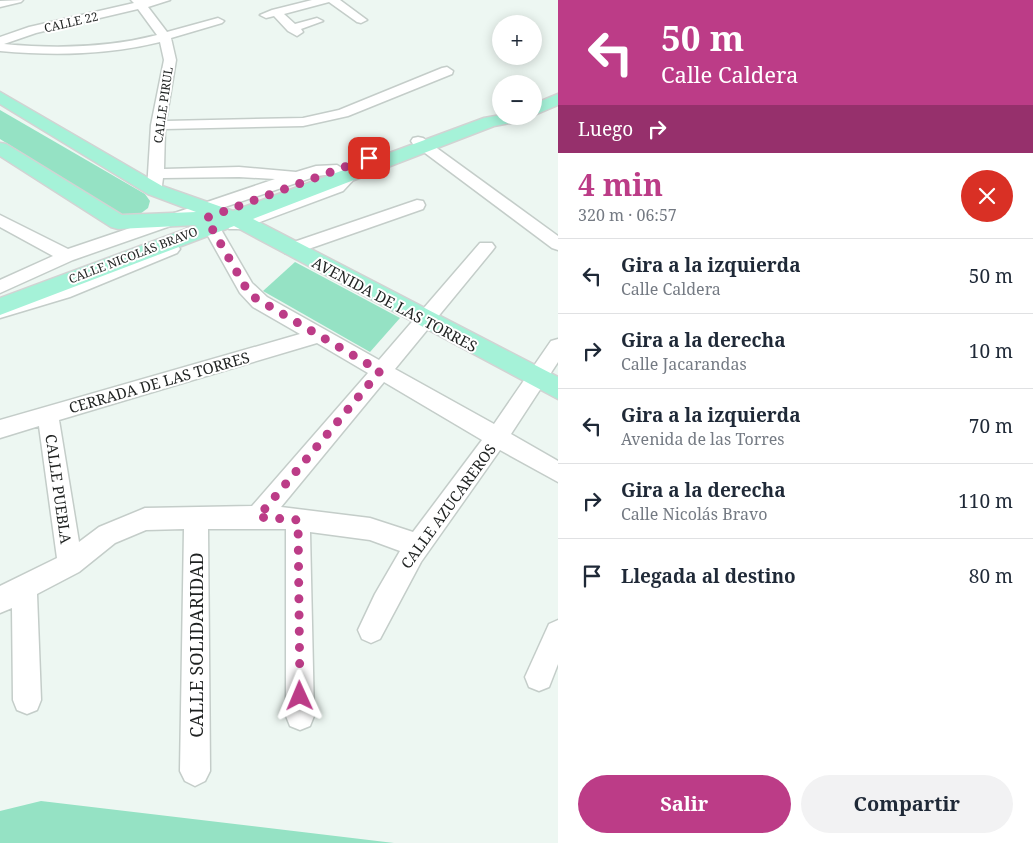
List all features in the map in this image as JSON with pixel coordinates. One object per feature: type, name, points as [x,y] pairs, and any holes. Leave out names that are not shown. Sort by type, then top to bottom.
[{"type":"main road","points":[[542,95],[558,90]]},
{"type":"main road","name":"AVENIDA DE LAS TORRES","points":[[0,97],[155,182],[219,220],[292,249],[558,389]]},
{"type":"main road","points":[[542,106],[558,99]]},
{"type":"main road","name":"CALLE NICOLÁS BRAVO","points":[[422,144],[492,109]]},
{"type":"main road","name":"CALLE NICOLÁS BRAVO","points":[[0,306],[342,173],[422,144],[492,122]]},
{"type":"main road","points":[[0,148],[118,222],[219,220]]},
{"type":"main road","name":"CALLE NICOLÁS BRAVO","points":[[0,295],[219,220]]},
{"type":"street","points":[[0,4],[17,0]]},
{"type":"street","name":"CALLE 22","points":[[0,41],[33,30],[139,3],[164,0]]},
{"type":"street","points":[[317,21],[295,30],[271,13],[325,0]]},
{"type":"street","points":[[333,0],[362,20]]},
{"type":"street","name":"CALLE PIRUL","points":[[139,3],[165,37],[170,60],[158,125],[155,182]]},
{"type":"street","points":[[0,47],[45,52],[113,48],[165,37],[218,21]]},
{"type":"street","points":[[158,125],[302,122],[343,113],[447,71]]},
{"type":"street","points":[[422,144],[558,244]]},
{"type":"street","points":[[0,311],[64,292],[219,220],[297,176],[316,171],[342,173]]},
{"type":"street","points":[[155,182],[239,172],[297,176]]},
{"type":"street","points":[[292,249],[417,205]]},
{"type":"street","points":[[0,220],[67,256]]},
{"type":"street","points":[[219,220],[252,296],[317,336],[498,436],[558,472]]},
{"type":"street","points":[[0,287],[43,265],[173,221]]},
{"type":"street","points":[[258,517],[486,246]]},
{"type":"street","name":"CERRADA DE LAS TORRES","points":[[0,429],[317,336]]},
{"type":"street","name":"CALLE AZUCAREROS","points":[[371,630],[385,598],[416,545],[498,436],[558,346]]},
{"type":"street","name":"CALLE PUEBLA","points":[[48,415],[70,564]]},
{"type":"street","points":[[0,600],[70,564],[107,535],[145,519],[258,517],[298,520],[370,529],[416,545]]},
{"type":"street","name":"CALLE SOLIDARIDAD","points":[[195,772],[196,518]]},
{"type":"street","points":[[298,520],[300,716]]},
{"type":"street","points":[[24,589],[27,700]]},
{"type":"street","points":[[539,677],[558,633]]},
{"type":"green space","points":[[0,110],[145,194],[150,201],[148,208],[140,214],[121,215],[0,139]]},
{"type":"green space","points":[[295,262],[400,318],[370,352],[263,291]]},
{"type":"green space","points":[[41,801],[394,843],[0,843],[0,811]]},
{"type":"route","points":[[300,696],[298,520],[258,517],[380,371],[317,336],[252,296],[206,218],[369,158]]}]
